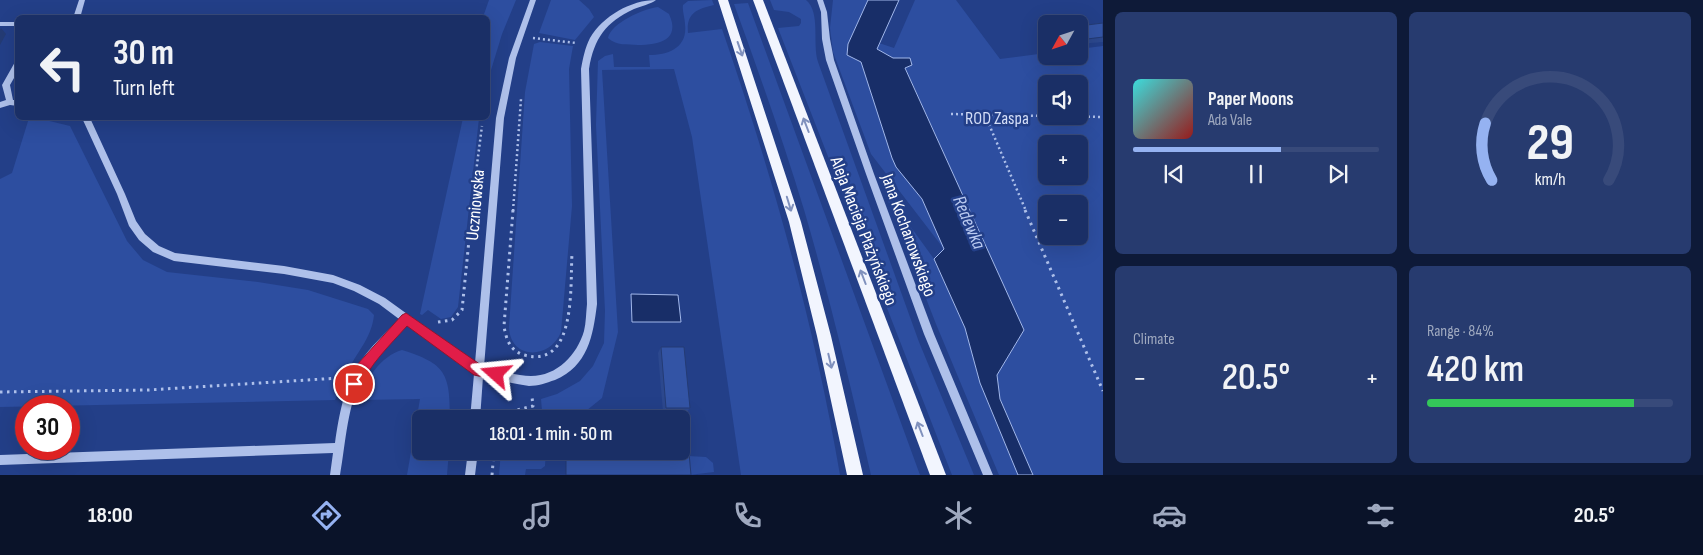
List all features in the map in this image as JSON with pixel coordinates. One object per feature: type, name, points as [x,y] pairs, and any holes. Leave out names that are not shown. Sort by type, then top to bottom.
[{"type":"main road","name":"Aleja Macieja Płażyńskiego","points":[[758,0],[938,475]]},
{"type":"main road","points":[[723,2],[757,101],[795,222],[824,336],[855,475]]},
{"type":"street","points":[[77,15],[82,0]]},
{"type":"street","name":"Uczniowska","points":[[476,410],[506,75],[518,37],[533,0]]},
{"type":"street","points":[[87,120],[121,194],[132,223],[142,237],[156,249],[174,257],[284,270],[333,279],[357,288],[373,297],[478,371],[530,380],[544,379],[559,373],[572,363],[583,348],[589,330],[592,304],[585,69],[589,48],[596,34],[613,18],[632,6],[653,0]]},
{"type":"street","name":"Jana Kochanowskiego","points":[[820,0],[824,12],[830,60],[870,174],[929,334],[988,475]]},
{"type":"street","points":[[0,24],[15,24]]},
{"type":"street","points":[[0,105],[14,103],[6,85],[15,69]]},
{"type":"street","points":[[335,475],[349,400],[360,371],[406,319]]},
{"type":"street","points":[[0,460],[340,448]]},
{"type":"street","points":[[470,475],[471,460]]},
{"type":"path","points":[[530,46],[532,38]]},
{"type":"path","points":[[542,38],[576,43]]},
{"type":"path","points":[[522,90],[504,332],[505,340],[511,348],[528,357]]},
{"type":"path","points":[[950,114],[1038,116]]},
{"type":"path","points":[[985,115],[1103,391]]},
{"type":"path","points":[[1088,117],[1103,117]]},
{"type":"path","points":[[433,318],[439,322],[447,322],[456,317],[462,310],[475,173],[483,120]]},
{"type":"path","points":[[0,392],[148,390],[338,379],[360,371]]},
{"type":"path","points":[[492,475],[493,460]]},
{"type":"green space","points":[[489,0],[516,0],[502,34],[490,73],[490,15],[484,15]]},
{"type":"green space","points":[[551,0],[579,0],[589,9],[594,17],[575,40],[539,33]]},
{"type":"green space","points":[[712,0],[714,5],[702,8],[691,17],[688,33],[722,29],[758,138],[790,249],[818,362],[840,475],[741,475],[692,137],[674,69],[602,70],[618,332],[602,398],[587,410],[542,410],[541,399],[557,394],[580,381],[593,366],[604,343],[605,311],[596,125],[598,61],[605,56],[613,54],[614,67],[650,67],[649,55],[670,51],[676,48],[683,39],[685,22],[683,5],[688,1]]},
{"type":"green space","points":[[770,0],[806,0],[811,6],[815,20],[818,62],[919,342],[974,475],[952,475],[778,28],[799,26],[801,19],[789,12],[774,10]]},
{"type":"green space","points":[[833,0],[868,0],[848,44],[861,62],[892,158],[922,199],[944,249],[871,154],[833,52],[830,28]]},
{"type":"green space","name":"ROD Zaspa","points":[[915,0],[956,0],[1000,59],[1038,54],[1038,65],[1088,65],[1088,48],[1103,46],[1103,475],[1033,475],[1000,399],[997,375],[1024,330],[905,67],[912,65],[900,58],[893,58],[877,49],[879,43],[894,48]]},
{"type":"green space","points":[[748,3],[920,475],[871,475],[840,343],[805,213],[780,134],[734,4]]},
{"type":"green space","points":[[658,7],[669,14],[672,23],[672,30],[666,39],[653,44],[638,45],[618,43],[608,38],[610,32],[621,22],[636,14]]},
{"type":"green space","points":[[540,42],[573,46],[569,69],[572,206],[561,332],[556,341],[548,348],[531,352],[516,346],[511,338],[509,327],[525,92],[534,44]]},
{"type":"green space","points":[[28,120],[45,120],[70,126],[127,241],[143,260],[167,272],[258,282],[308,290],[368,309],[374,315],[371,330],[349,368],[335,400],[80,405],[80,395],[15,395],[15,407],[0,407],[0,179],[12,173]]},
{"type":"green space","points":[[463,120],[479,120],[458,307],[451,317],[441,319],[428,310],[422,315],[420,314]]},
{"type":"green space","points":[[887,198],[892,201],[934,259],[965,328],[980,383],[1018,475],[999,475],[936,324]]},
{"type":"green space","points":[[402,350],[428,360],[437,366],[442,372],[449,391],[450,410],[418,410],[420,399],[361,400],[366,384],[375,369],[394,353]]},
{"type":"green space","points":[[412,446],[412,460],[448,460],[447,475],[407,475]]},
{"type":"green space","points":[[690,456],[706,457],[713,463],[714,472],[689,475],[688,460],[690,460]]},
{"type":"green space","points":[[500,460],[545,460],[545,466],[541,469],[526,469],[525,475],[499,475]]},
{"type":"water","name":"Redewka","points":[[868,0],[899,0],[877,49],[893,58],[910,58],[912,65],[905,68],[1024,330],[997,375],[1000,399],[1033,475],[1018,475],[980,383],[965,328],[934,259],[944,249],[922,199],[896,167],[892,158],[861,62],[847,55],[848,44]]},
{"type":"water","points":[[631,294],[678,295],[681,322],[632,322]]},
{"type":"building","points":[[1103,23],[1103,37],[1088,39],[1088,25]]},
{"type":"building","points":[[661,347],[684,347],[690,408],[666,408]]},
{"type":"building","points":[[566,460],[690,460],[691,475],[566,475]]},
{"type":"route","points":[[354,384],[368,360],[406,319],[478,371],[496,374]]}]
